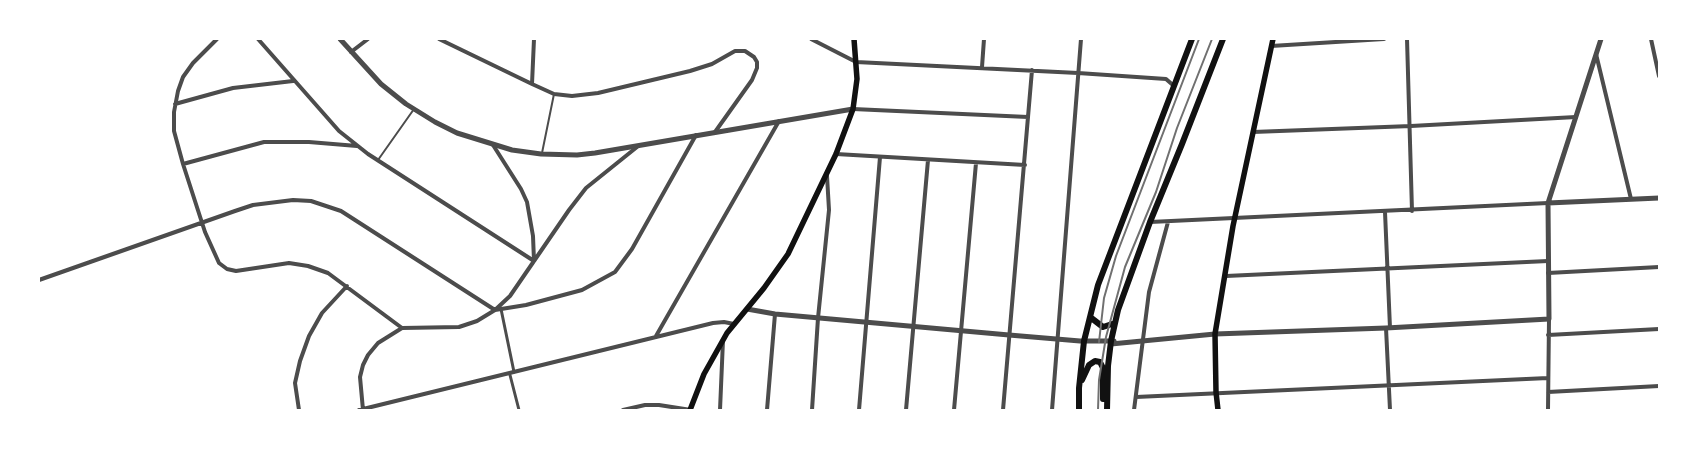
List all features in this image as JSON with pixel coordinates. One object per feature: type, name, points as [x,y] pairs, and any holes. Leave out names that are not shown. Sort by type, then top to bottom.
[{"type":"main road","points":[[690,410],[704,374],[723,338],[788,254],[836,154],[853,109],[857,79],[854,39]]},
{"type":"main road","points":[[1079,410],[1079,388],[1084,341],[1109,253],[1192,39]]},
{"type":"main road","points":[[1105,410],[1111,342],[1118,310],[1150,222],[1223,39]]},
{"type":"main road","points":[[1218,410],[1216,392],[1216,334],[1235,219],[1273,39]]},
{"type":"main road","points":[[1090,317],[1102,327],[1115,323]]},
{"type":"main road","points":[[1079,388],[1089,365],[1096,361],[1100,362],[1103,368],[1102,383],[1105,410]]},
{"type":"street","points":[[217,39],[192,63],[183,77],[175,104],[174,131],[182,164],[214,256],[219,263],[228,269],[236,271],[281,264],[297,264],[328,273],[402,328]]},
{"type":"street","points":[[258,39],[339,131],[378,160],[534,261]]},
{"type":"street","points":[[340,39],[381,84],[414,109],[457,133],[512,150],[541,154],[577,155],[637,147],[696,135],[853,109],[1028,117]]},
{"type":"street","points":[[352,52],[368,39]]},
{"type":"street","points":[[439,39],[554,94],[581,96],[702,68],[735,51],[745,51],[754,57],[757,62],[755,74],[715,132]]},
{"type":"street","points":[[532,84],[534,39]]},
{"type":"street","points":[[811,39],[856,62],[1078,72],[1166,79],[1174,86]]},
{"type":"street","points":[[982,68],[984,39]]},
{"type":"street","points":[[1052,410],[1081,39]]},
{"type":"street","points":[[1271,46],[1384,39]]},
{"type":"street","points":[[1407,39],[1412,211]]},
{"type":"street","points":[[1548,410],[1548,203],[1601,39]]},
{"type":"street","points":[[1651,39],[1659,76]]},
{"type":"street","points":[[1596,54],[1631,199]]},
{"type":"street","points":[[1003,410],[1032,70]]},
{"type":"street","points":[[175,104],[233,88],[293,81]]},
{"type":"street","points":[[1253,132],[1576,117]]},
{"type":"street","points":[[656,336],[780,121]]},
{"type":"street","points":[[39,280],[253,205],[293,200],[311,201],[356,219],[495,310],[535,303],[582,290],[615,272],[632,249],[696,135]]},
{"type":"street","points":[[182,164],[264,142],[310,142],[359,146]]},
{"type":"street","points":[[493,145],[528,202],[533,236],[534,261]]},
{"type":"street","points":[[637,147],[586,188],[510,296],[495,310],[477,321],[459,328],[402,328],[378,343],[368,355],[360,377],[362,410],[512,374],[656,336],[720,322],[734,324]]},
{"type":"street","points":[[836,154],[1025,165]]},
{"type":"street","points":[[859,410],[880,157]]},
{"type":"street","points":[[906,410],[928,160]]},
{"type":"street","points":[[954,410],[976,162]]},
{"type":"street","points":[[812,410],[818,318],[829,210],[826,174]]},
{"type":"street","points":[[1150,222],[1659,198]]},
{"type":"street","points":[[1385,212],[1390,410]]},
{"type":"street","points":[[1134,410],[1149,292],[1168,222]]},
{"type":"street","points":[[1226,276],[1548,261]]},
{"type":"street","points":[[1548,273],[1659,268]]},
{"type":"street","points":[[299,410],[295,383],[309,336],[322,313],[347,286]]},
{"type":"street","points":[[501,309],[519,410]]},
{"type":"street","points":[[747,309],[818,318],[1111,342],[1216,334],[1388,328],[1548,319]]},
{"type":"street","points":[[767,410],[775,314]]},
{"type":"street","points":[[1548,335],[1659,330]]},
{"type":"street","points":[[720,410],[723,338]]},
{"type":"street","points":[[1136,397],[1548,378]]},
{"type":"street","points":[[1548,392],[1659,386]]},
{"type":"street","points":[[623,410],[644,405],[659,405],[690,410]]},
{"type":"lane","points":[[541,154],[554,94]]},
{"type":"lane","points":[[378,160],[414,109]]},
{"type":"railway","points":[[1099,342],[1104,298],[1116,256],[1199,39]]},
{"type":"railway","points":[[1098,410],[1099,380],[1106,337],[1125,267],[1156,192],[1177,128],[1212,39]]}]
